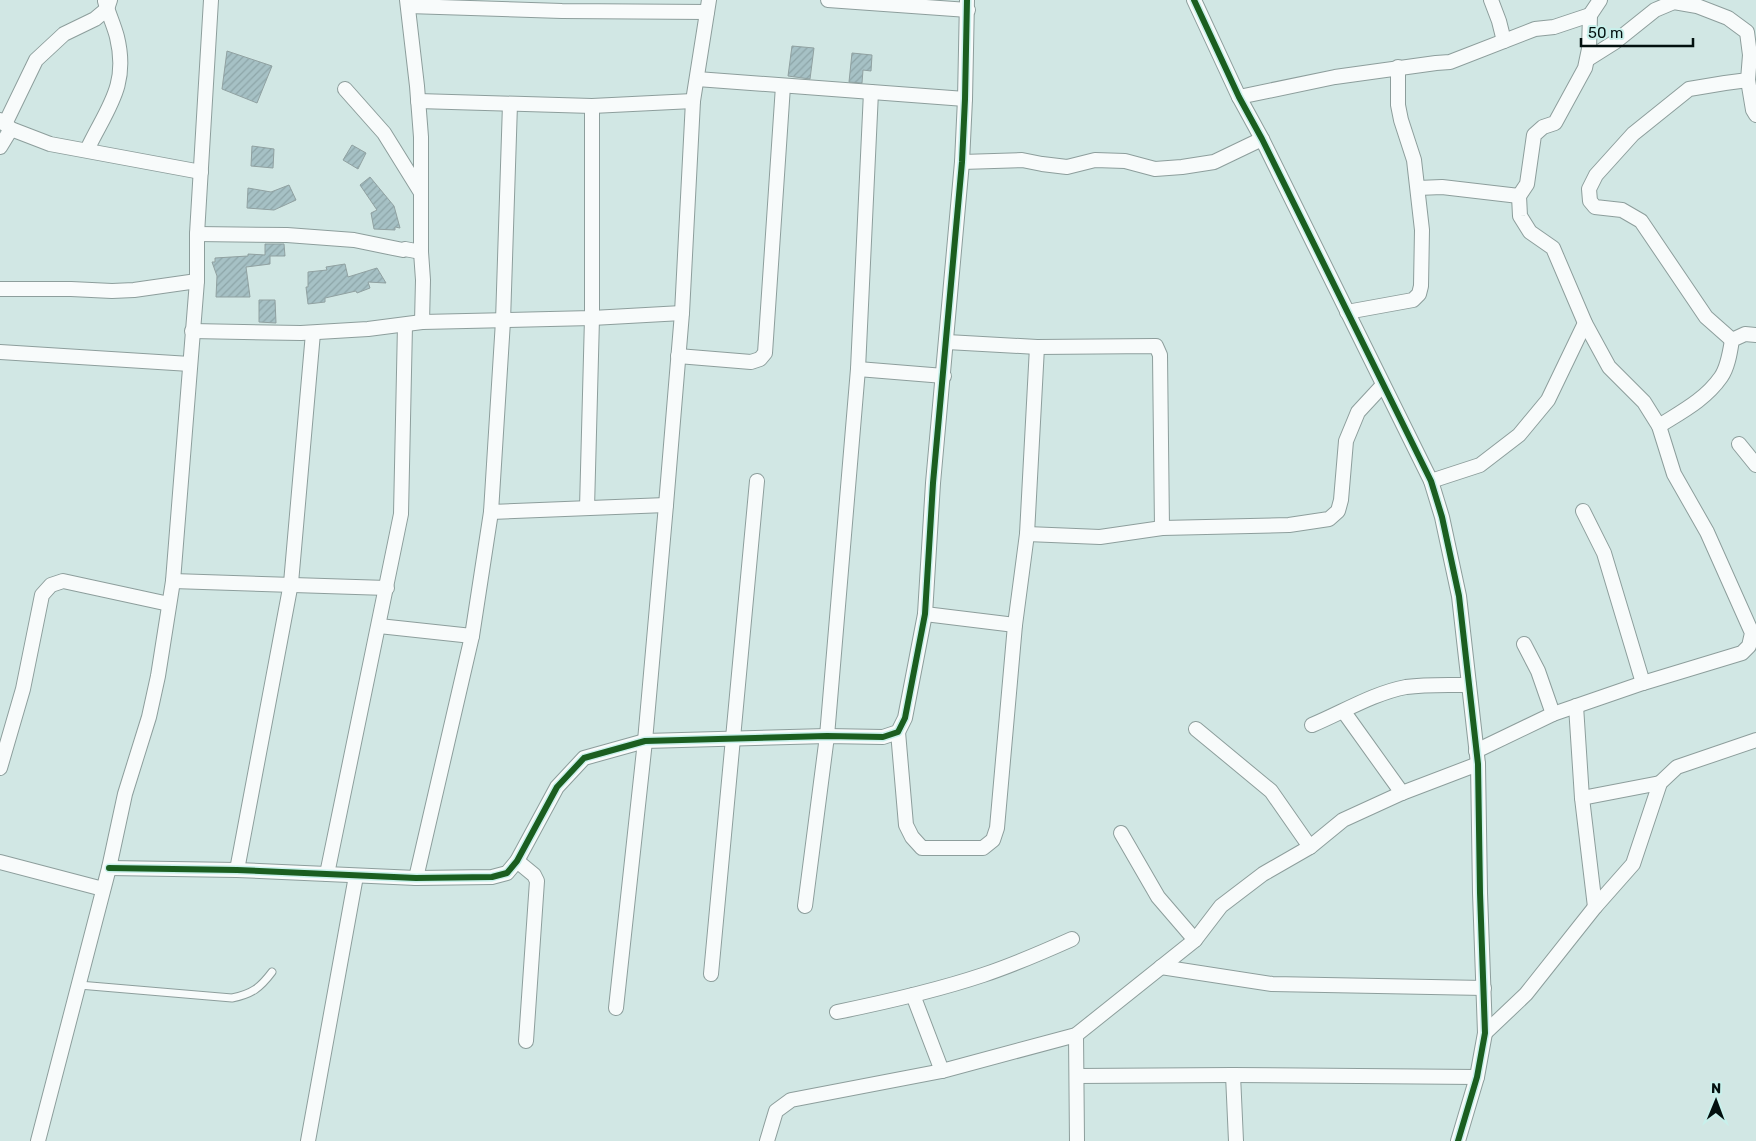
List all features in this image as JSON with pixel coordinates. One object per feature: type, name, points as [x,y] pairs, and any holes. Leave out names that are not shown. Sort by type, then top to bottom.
[{"type":"street","points":[[38,1141],[109,868],[125,794],[149,717],[170,604],[197,281],[197,234],[211,0]]},
{"type":"street","points":[[828,0],[967,5],[962,162],[933,483],[925,614],[905,718],[898,732],[906,824],[912,837],[922,848],[983,848],[993,840],[997,828],[1015,625],[1027,534],[1037,347]]},
{"type":"street","points":[[1194,0],[1239,97],[1262,139],[1431,481],[1442,517],[1459,596],[1477,758],[1484,988],[1485,1033],[1476,1077],[1458,1141]]},
{"type":"street","points":[[1491,0],[1504,41]]},
{"type":"street","points":[[768,1141],[776,1111],[790,1100],[942,1071],[1076,1035],[1194,940],[1221,906],[1262,874],[1310,847],[1343,820],[1477,758],[1553,714],[1643,683],[1742,653],[1749,646],[1752,633],[1707,532],[1674,474],[1659,426],[1644,402],[1609,367],[1585,323],[1553,248],[1530,232],[1520,216],[1518,196],[1527,184],[1534,134],[1543,127],[1555,123],[1588,59],[1590,15],[1600,0]]},
{"type":"street","points":[[1588,59],[1615,42],[1655,10],[1674,2],[1697,6],[1728,18],[1747,32],[1753,56],[1748,80],[1756,115]]},
{"type":"street","points":[[87,150],[113,101],[122,70],[117,36],[107,3]]},
{"type":"street","points":[[0,146],[5,124],[36,60],[64,34],[95,19],[107,3]]},
{"type":"street","points":[[422,322],[424,280],[421,252],[421,137],[408,3],[562,11],[708,6],[693,101],[682,314],[666,504],[645,741],[616,1008]]},
{"type":"street","points":[[1239,97],[1335,77],[1398,67],[1450,62],[1535,29],[1554,27],[1590,15]]},
{"type":"street","points":[[1348,312],[1413,300],[1419,294],[1421,286],[1422,230],[1418,188],[1414,160],[1398,105],[1398,67]]},
{"type":"street","points":[[697,79],[965,99]]},
{"type":"street","points":[[1732,340],[1706,317],[1641,221],[1622,210],[1595,207],[1590,201],[1589,188],[1596,175],[1633,134],[1689,90],[1748,80]]},
{"type":"street","points":[[678,356],[751,362],[760,359],[764,353],[783,86]]},
{"type":"street","points":[[345,89],[384,133],[420,192]]},
{"type":"street","points":[[805,906],[827,736],[858,369],[872,92]]},
{"type":"street","points":[[418,100],[592,106],[693,101]]},
{"type":"street","points":[[416,878],[472,636],[491,512],[503,321],[510,104]]},
{"type":"street","points":[[587,508],[592,318],[592,106]]},
{"type":"street","points":[[5,124],[50,144],[201,172]]},
{"type":"street","points":[[962,162],[1022,160],[1067,167],[1095,160],[1125,161],[1155,169],[1182,167],[1214,162],[1262,139]]},
{"type":"street","points":[[1418,188],[1442,187],[1518,196]]},
{"type":"street","points":[[197,234],[286,235],[318,239],[354,240],[421,252]]},
{"type":"street","points":[[0,290],[134,290],[197,281]]},
{"type":"street","points":[[192,331],[313,333],[368,329],[422,322],[682,314]]},
{"type":"street","points":[[1431,481],[1480,465],[1519,435],[1548,400],[1585,323]]},
{"type":"street","points":[[327,874],[402,514],[405,325]]},
{"type":"street","points":[[237,870],[291,584],[313,333]]},
{"type":"street","points":[[1732,340],[1745,334],[1756,335]]},
{"type":"street","points":[[1659,426],[1695,404],[1721,377],[1730,355],[1732,340]]},
{"type":"street","points":[[947,342],[1037,347],[1156,346],[1160,355],[1162,528]]},
{"type":"street","points":[[0,352],[190,364]]},
{"type":"street","points":[[858,369],[944,376]]},
{"type":"street","points":[[1027,534],[1100,537],[1162,528],[1289,525],[1329,519],[1338,511],[1341,500],[1346,441],[1358,412],[1384,385]]},
{"type":"street","points":[[1739,444],[1756,465]]},
{"type":"street","points":[[711,974],[757,481]]},
{"type":"street","points":[[491,512],[666,504]]},
{"type":"street","points":[[1583,510],[1607,560],[1643,683]]},
{"type":"street","points":[[0,768],[23,689],[42,595],[51,584],[64,581],[170,604]]},
{"type":"street","points":[[173,581],[387,588]]},
{"type":"street","points":[[925,614],[1015,625]]},
{"type":"street","points":[[379,626],[472,636]]},
{"type":"street","points":[[1524,644],[1538,671],[1553,714]]},
{"type":"street","points":[[1312,725],[1371,698],[1406,687],[1437,684],[1469,685]]},
{"type":"street","points":[[1576,706],[1582,798],[1595,907]]},
{"type":"street","points":[[1344,712],[1402,794]]},
{"type":"street","points":[[1196,729],[1271,791],[1310,847]]},
{"type":"street","points":[[109,868],[237,870],[416,878],[492,877],[507,873],[518,861],[557,787],[584,758],[645,741],[827,736],[883,737],[898,732]]},
{"type":"street","points":[[1485,1033],[1526,994],[1595,907],[1633,864],[1660,784],[1677,767],[1756,740]]},
{"type":"street","points":[[1738,746],[1756,751]]},
{"type":"street","points":[[1582,798],[1660,784]]},
{"type":"street","points":[[1121,833],[1158,897],[1194,940]]},
{"type":"street","points":[[518,861],[534,875],[537,881],[526,1041]]},
{"type":"street","points":[[0,862],[103,889]]},
{"type":"street","points":[[308,1141],[356,876]]},
{"type":"street","points":[[837,1012],[913,996],[984,975],[1072,939]]},
{"type":"street","points":[[1161,967],[1272,984],[1484,988]]},
{"type":"street","points":[[913,996],[942,1071]]},
{"type":"street","points":[[1076,1035],[1077,1141]]},
{"type":"street","points":[[1233,1075],[1236,1141]]},
{"type":"street","points":[[1077,1076],[1476,1077]]},
{"type":"lane","points":[[79,985],[232,998],[245,996],[261,987],[272,972]]},
{"type":"building","points":[[792,46],[814,48],[810,79],[788,76]]},
{"type":"building","points":[[227,51],[272,66],[257,103],[222,89]]},
{"type":"building","points":[[852,53],[872,55],[871,71],[863,70],[862,83],[849,82]]},
{"type":"building","points":[[352,145],[366,153],[358,169],[343,160]]},
{"type":"building","points":[[252,146],[274,149],[273,168],[251,166]]},
{"type":"building","points":[[370,177],[394,206],[400,228],[395,227],[395,230],[374,229],[371,213],[377,210],[360,185]]},
{"type":"building","points":[[289,185],[296,200],[274,210],[247,208],[248,188],[271,192]]},
{"type":"building","points":[[265,244],[284,244],[285,256],[270,256],[270,264],[246,267],[250,297],[216,297],[217,276],[212,262],[215,262],[215,258],[248,256],[248,254],[265,255]]},
{"type":"building","points":[[345,264],[348,277],[377,268],[386,283],[368,282],[370,288],[357,293],[356,291],[325,298],[325,302],[308,304],[306,287],[308,287],[308,272],[327,270],[326,267]]},
{"type":"building","points":[[259,300],[275,300],[276,323],[259,322]]},
{"type":"cycle path","points":[[109,868],[237,870],[416,878],[492,877],[507,873],[517,861],[557,787],[584,758],[645,741],[827,736],[883,737],[898,732],[905,718],[925,614],[933,483],[962,162],[967,0]]},
{"type":"cycle path","points":[[1194,0],[1239,97],[1262,139],[1431,481],[1442,517],[1459,596],[1478,764],[1485,1033],[1477,1077],[1458,1141]]}]
